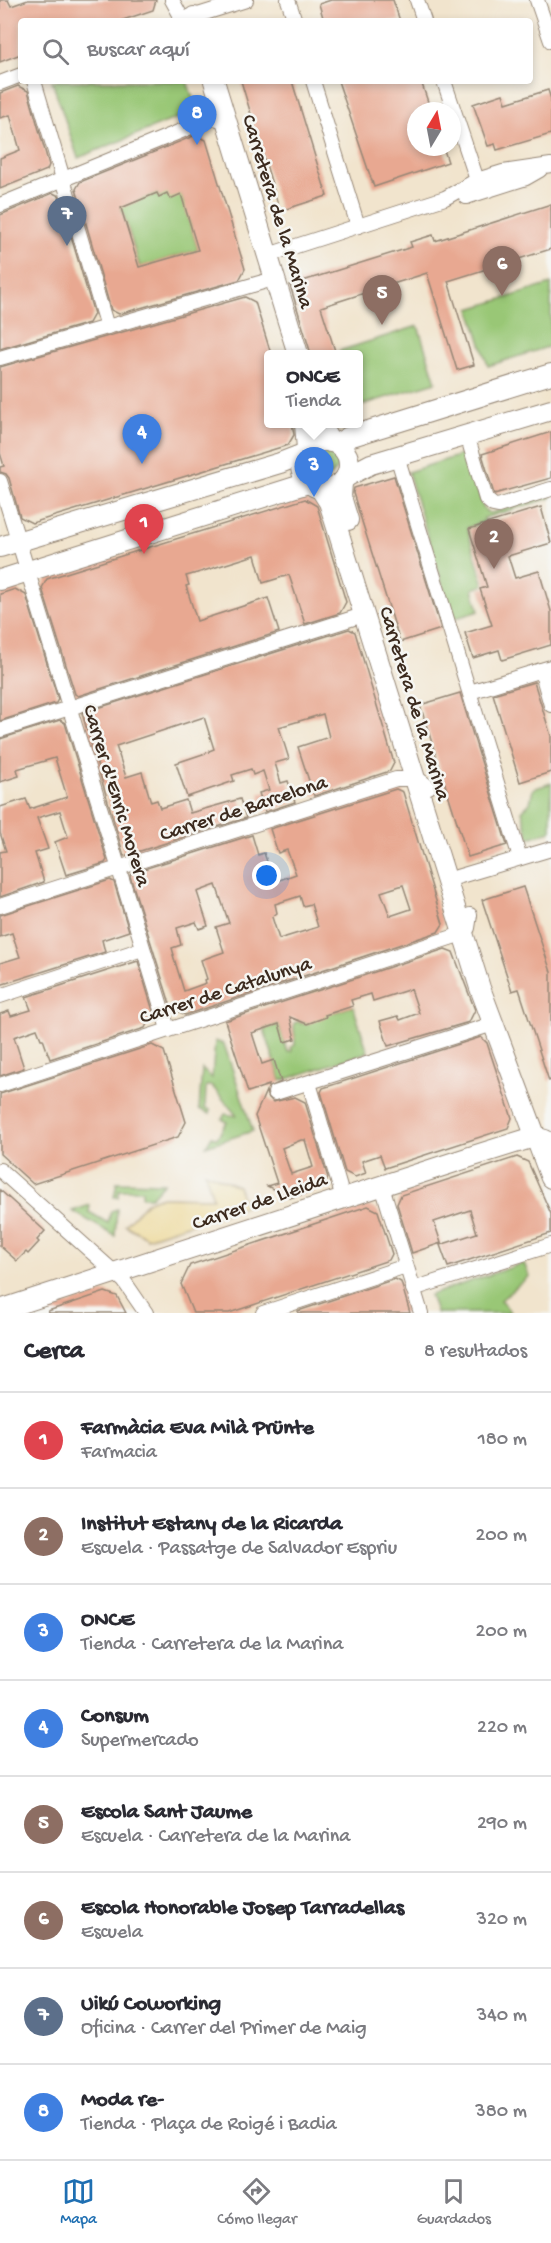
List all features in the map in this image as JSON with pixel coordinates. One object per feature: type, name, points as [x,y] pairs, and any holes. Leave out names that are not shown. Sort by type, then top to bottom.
[{"type":"street","points":[[172,0],[186,18]]},
{"type":"street","points":[[193,18],[246,0]]},
{"type":"street","points":[[288,0],[294,18]]},
{"type":"street","points":[[417,0],[423,18]]},
{"type":"street","points":[[537,0],[550,37]]},
{"type":"street","points":[[0,83],[18,76]]},
{"type":"street","points":[[35,84],[106,327]]},
{"type":"street","name":"Carretera de la Marina","points":[[203,84],[220,121],[268,255],[297,350]]},
{"type":"street","name":"Carretera de la Marina","points":[[214,84],[220,121],[284,350]]},
{"type":"street","points":[[314,84],[358,225]]},
{"type":"street","points":[[445,84],[477,180],[474,189],[467,197]]},
{"type":"street","points":[[0,206],[63,179],[220,121]]},
{"type":"street","points":[[445,198],[467,197],[526,178],[548,166]]},
{"type":"street","points":[[268,255],[445,198],[477,180],[512,171],[548,166]]},
{"type":"street","points":[[0,358],[263,282]]},
{"type":"street","points":[[0,481],[9,544],[280,464],[305,452],[317,442],[333,443],[551,374]]},
{"type":"street","points":[[0,580],[314,486],[331,488],[360,468],[551,410]]},
{"type":"street","points":[[305,428],[305,452],[301,466],[314,486]]},
{"type":"street","points":[[323,428],[348,459],[349,465],[344,479]]},
{"type":"street","points":[[467,435],[489,504],[498,506],[551,489]]},
{"type":"street","points":[[396,456],[520,858]]},
{"type":"street","name":"Carretera de la Marina","points":[[344,479],[341,497],[462,934],[493,1024],[544,1138]]},
{"type":"street","name":"Carretera de la Marina","points":[[314,486],[329,502],[363,615],[421,782],[457,877],[544,1138],[551,1178]]},
{"type":"street","name":"Carrer d'Enric Morera","points":[[9,544],[28,572],[168,1029]]},
{"type":"street","points":[[0,730],[363,615]]},
{"type":"street","points":[[471,696],[546,669],[551,705]]},
{"type":"street","name":"Carrer de Barcelona","points":[[0,906],[396,779],[421,782]]},
{"type":"street","points":[[457,877],[551,849]]},
{"type":"street","points":[[462,934],[468,927],[470,915]]},
{"type":"street","name":"Carrer de Catalunya","points":[[0,1084],[462,934]]},
{"type":"street","points":[[0,996],[142,949]]},
{"type":"street","points":[[275,1093],[493,1024]]},
{"type":"street","points":[[309,1083],[343,1198]]},
{"type":"street","name":"Carrer de Lleida","points":[[0,1310],[29,1307],[116,1274],[343,1198],[544,1138]]},
{"type":"street","points":[[0,1170],[116,1274],[131,1289],[146,1313]]},
{"type":"street","points":[[382,1186],[421,1313]]},
{"type":"street","points":[[413,1289],[551,1245]]},
{"type":"street","points":[[263,1313],[406,1266]]},
{"type":"green space","points":[[53,84],[188,84],[197,110],[78,158]]},
{"type":"green space","points":[[178,182],[198,250],[140,267],[121,207],[157,193],[159,197]]},
{"type":"green space","points":[[551,284],[551,346],[488,366],[470,309]]},
{"type":"green space","points":[[418,326],[436,382],[363,405],[363,350],[342,350]]},
{"type":"green space","points":[[324,449],[334,453],[338,463],[334,473],[324,477],[314,473],[310,463],[314,453]]},
{"type":"green space","points":[[464,454],[465,457],[469,456],[483,507],[487,512],[491,513],[551,494],[551,498],[484,518],[485,522],[467,528],[484,585],[473,589],[479,611],[453,619],[408,472]]},
{"type":"green space","points":[[551,783],[551,831],[529,838],[522,811],[530,803],[533,789]]},
{"type":"green space","points":[[323,987],[335,1012],[353,1006],[368,1052],[281,1081],[264,1029],[283,1023],[280,1028],[288,1052],[292,1051],[291,1047],[295,1045],[294,1023],[300,1021],[301,1024],[305,1022],[307,1024],[318,1018],[309,991]]},
{"type":"green space","points":[[215,1041],[224,1044],[253,1131],[206,1146],[212,1136],[217,1138],[227,1122],[222,1119],[225,1114],[237,1116],[212,1086],[206,1086],[205,1108],[210,1110],[210,1114],[199,1109],[202,1069],[212,1078]]},
{"type":"green space","points":[[117,1182],[164,1183],[151,1197],[142,1197],[142,1190],[119,1190],[118,1197],[114,1197]]},
{"type":"green space","points":[[90,1205],[89,1212],[108,1223],[111,1211],[117,1209],[115,1236],[72,1211]]},
{"type":"green space","points":[[524,1263],[529,1276],[501,1300],[511,1313],[436,1313],[430,1295]]},
{"type":"sand","points":[[205,1172],[238,1186],[245,1206],[147,1238],[125,1225],[147,1202],[159,1197],[213,1198]]},
{"type":"building","points":[[0,0],[8,0],[11,6],[28,0],[156,0],[153,10],[129,18],[18,18],[18,55],[0,62]]},
{"type":"building","points":[[331,0],[393,0],[399,18],[323,18],[319,4]]},
{"type":"building","points":[[242,84],[293,84],[327,196],[280,211]]},
{"type":"building","points":[[339,84],[422,84],[428,102],[407,102],[407,156],[446,156],[448,162],[374,187]]},
{"type":"building","points":[[18,86],[28,91],[49,165],[47,170],[0,189],[0,158],[20,150],[10,115],[0,118],[0,93]]},
{"type":"building","points":[[548,90],[551,99],[551,134],[497,150],[495,144],[488,146],[473,104],[503,94],[506,103]]},
{"type":"building","points":[[196,135],[206,140],[245,269],[239,280],[119,314],[111,310],[76,189],[80,182]],"holes":[[[157,193],[159,197],[167,193],[170,199],[181,194],[198,250],[139,267],[121,208]]]},
{"type":"building","points":[[53,193],[59,196],[94,314],[89,323],[0,349],[0,215]]},
{"type":"building","points":[[551,204],[551,249],[448,281],[474,365],[457,370],[427,273],[321,307],[335,350],[310,350],[290,285],[412,247],[410,242],[433,235],[435,241]]},
{"type":"building","points":[[245,297],[255,302],[270,350],[264,350],[264,428],[293,428],[294,435],[288,445],[32,523],[20,517],[9,478],[0,472],[0,467],[4,466],[0,453],[0,367]]},
{"type":"building","points":[[551,432],[551,478],[494,494],[482,454]]},
{"type":"building","points":[[394,476],[441,629],[400,642],[353,493],[354,488]]},
{"type":"building","points":[[305,499],[317,506],[346,602],[340,613],[305,624],[289,575],[263,583],[255,555],[186,576],[189,585],[186,586],[197,621],[268,598],[279,632],[78,696],[75,694],[42,588],[47,579]]},
{"type":"building","points":[[541,507],[551,543],[508,556],[515,578],[539,571],[551,611],[551,645],[502,660],[499,650],[473,658],[465,633],[492,625],[480,589],[487,587],[469,529]]},
{"type":"building","points":[[15,589],[26,595],[58,699],[56,703],[0,721],[0,594]]},
{"type":"building","points":[[349,629],[355,632],[394,763],[390,771],[314,796],[298,747],[329,737],[323,714],[279,727],[289,759],[275,763],[281,783],[288,781],[295,802],[265,812],[259,793],[269,790],[263,771],[253,775],[251,769],[232,775],[234,781],[187,797],[176,763],[214,749],[204,717],[116,746],[126,777],[142,772],[151,802],[157,800],[160,808],[186,800],[190,813],[240,799],[246,818],[124,856],[82,713]]},
{"type":"building","points":[[534,682],[551,736],[551,772],[520,782],[493,694]]},
{"type":"building","points":[[460,693],[507,845],[468,857],[420,705]]},
{"type":"building","points":[[60,720],[65,723],[107,860],[105,863],[66,875],[55,842],[68,837],[60,811],[37,818],[48,849],[35,853],[44,882],[0,897],[0,852],[6,851],[0,833],[0,807],[26,799],[30,809],[67,797],[55,758],[17,769],[19,776],[0,782],[0,739]]},
{"type":"building","points":[[396,789],[403,792],[443,924],[438,932],[185,1015],[171,1007],[130,876],[131,873],[252,835],[258,855],[264,853],[274,882],[296,874],[287,850],[278,853],[270,829]],"holes":[[[216,885],[229,923],[216,927],[224,952],[201,960],[207,979],[206,983],[184,991],[172,948],[181,945],[177,928],[196,922],[199,929],[208,926],[197,892]],[[403,885],[411,909],[390,916],[381,892]],[[300,896],[303,906],[311,904],[318,927],[279,939],[272,917],[277,913],[275,904]]]},
{"type":"building","points":[[110,880],[114,882],[129,931],[102,940],[105,952],[0,985],[0,963],[20,957],[12,933],[0,937],[0,915]]},
{"type":"building","points":[[523,887],[551,972],[551,1080],[549,1081],[519,989],[512,991],[482,900]]},
{"type":"building","points":[[445,949],[453,952],[475,1010],[469,1022],[388,1046],[380,1021],[398,1016],[400,1020],[419,1013],[411,989],[373,1001],[371,994],[351,1000],[353,1006],[325,1015],[326,1017],[307,1024],[290,1017],[295,1039],[284,1042],[279,1024],[252,1033],[262,1064],[274,1060],[281,1082],[268,1088],[269,1085],[248,1092],[225,1021]]},
{"type":"building","points":[[138,961],[153,1011],[145,1028],[50,1059],[37,1029],[14,1037],[24,1068],[0,1076],[0,1014],[9,1011],[11,1016],[31,1010],[26,997]]},
{"type":"building","points":[[481,1037],[487,1043],[512,1118],[508,1128],[385,1168],[380,1155],[362,1161],[366,1173],[355,1177],[345,1172],[321,1092],[323,1088]]},
{"type":"building","points":[[152,1045],[164,1051],[186,1122],[178,1137],[33,1184],[0,1154],[0,1094]]},
{"type":"building","points":[[266,1091],[267,1096],[273,1102],[295,1097],[305,1102],[328,1178],[323,1188],[290,1198],[267,1186],[277,1183],[255,1116]],"holes":[[[305,1140],[313,1167],[291,1174],[282,1148]]]},
{"type":"building","points":[[517,1157],[528,1162],[551,1214],[551,1233],[448,1267],[440,1245],[477,1233],[470,1210],[434,1222],[441,1243],[412,1253],[397,1204],[401,1195]]},
{"type":"building","points":[[0,1190],[45,1231],[28,1254],[26,1252],[17,1261],[0,1246]]},
{"type":"building","points":[[368,1206],[378,1211],[392,1254],[389,1260],[229,1313],[193,1313],[181,1284],[190,1265]]},
{"type":"building","points":[[395,1279],[401,1282],[410,1313],[298,1313],[298,1311]]},
{"type":"building","points":[[105,1292],[117,1296],[126,1313],[49,1313],[48,1311]]},
{"type":"place","name":"Moda re-","points":[[197,145]]},
{"type":"place","name":"Uikú Coworking","points":[[67,246]]},
{"type":"place","name":"Escola Honorable Josep Tarradellas","points":[[502,296]]},
{"type":"place","name":"Escola Sant Jaume","points":[[382,325]]},
{"type":"place","name":"Consum","points":[[142,464]]},
{"type":"place","name":"ONCE","points":[[314,497]]},
{"type":"place","name":"Farmàcia Eva Milà Prünte","points":[[144,554]]},
{"type":"place","name":"Institut Estany de la Ricarda","points":[[494,569]]}]
